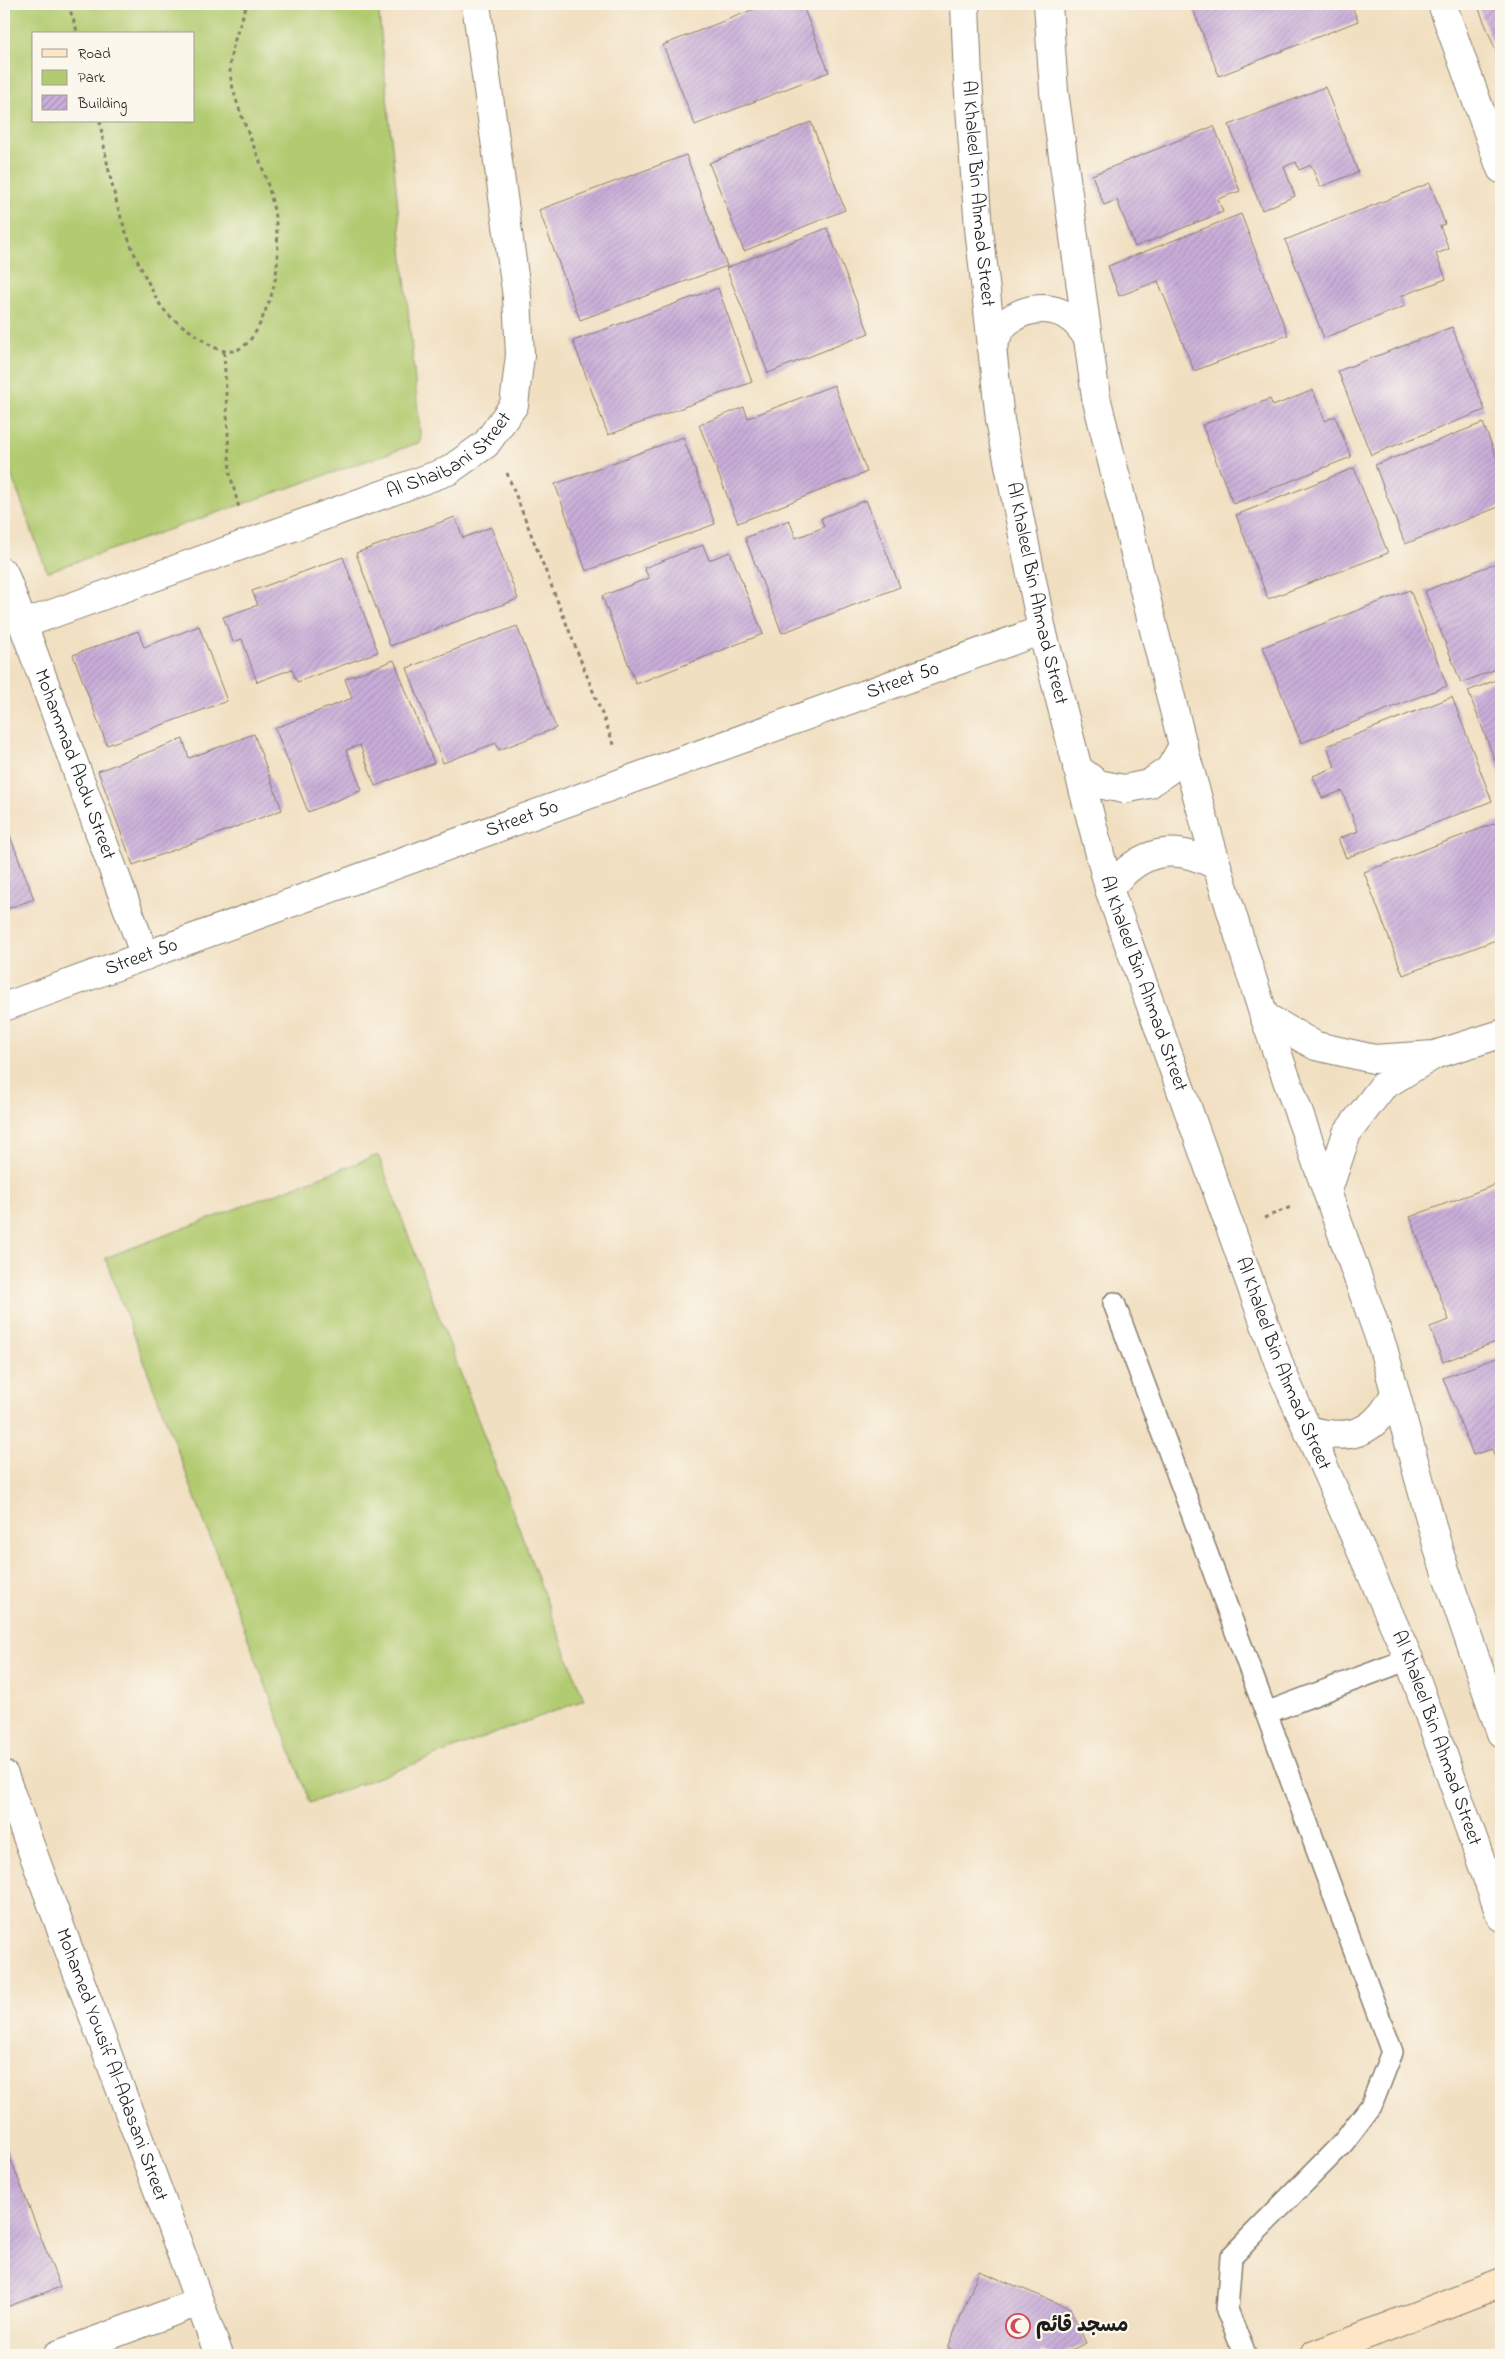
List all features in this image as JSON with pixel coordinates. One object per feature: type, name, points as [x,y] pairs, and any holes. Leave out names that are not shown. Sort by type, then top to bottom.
[{"type":"main road","points":[[1314,2355],[1501,2283]]},
{"type":"street","name":"Al Shaibani Street","points":[[24,624],[448,471],[486,444],[492,436],[514,405],[520,355],[517,297],[476,4]]},
{"type":"street","name":"Al Khaleel Bin Ahmad Street","points":[[965,4],[968,80],[979,228],[1000,420],[1042,630],[1109,889],[1282,1372],[1409,1659],[1501,1917]]},
{"type":"street","points":[[1048,4],[1054,91],[1096,397],[1183,746],[1217,866],[1264,1016],[1328,1190],[1383,1348],[1440,1554],[1501,1733]]},
{"type":"street","points":[[1442,4],[1501,169]]},
{"type":"street","points":[[992,348],[1000,330],[1016,316],[1035,309],[1055,310],[1073,320],[1086,335]]},
{"type":"street","name":"Mohammad Abdu Street","points":[[4,573],[145,956]]},
{"type":"street","name":"Street 50","points":[[4,1007],[1042,630]]},
{"type":"street","points":[[1077,768],[1098,784],[1124,789],[1149,784],[1170,769],[1183,746]]},
{"type":"street","points":[[1109,889],[1122,873],[1138,861],[1158,854],[1178,852],[1198,856],[1217,866]]},
{"type":"street","points":[[1264,1016],[1316,1046],[1374,1059],[1434,1055],[1501,1034]]},
{"type":"street","points":[[1328,1190],[1347,1133],[1383,1086],[1434,1055]]},
{"type":"street","points":[[1309,1430],[1329,1436],[1350,1435],[1369,1427],[1386,1412],[1395,1393]]},
{"type":"street","name":"Mohamed Yousif Al-Adasani Street","points":[[4,1775],[219,2355]]},
{"type":"street","points":[[73,2352],[199,2302]]},
{"type":"lane","points":[[1114,1303],[1392,2052],[1371,2106],[1343,2143],[1231,2257],[1227,2310],[1245,2355]]},
{"type":"lane","points":[[1266,1713],[1409,1659]]},
{"type":"path","points":[[68,4],[77,32]]},
{"type":"path","points":[[100,122],[116,204],[134,254],[165,312],[206,342],[224,352],[235,352],[247,344],[272,298],[278,247],[273,207],[260,162],[242,117],[230,69],[237,33],[248,4]]},
{"type":"path","points":[[224,352],[230,474],[249,543]]},
{"type":"path","points":[[492,436],[628,780]]},
{"type":"path","points":[[1232,1232],[1328,1190]]},
{"type":"green space","points":[[4,4],[378,4],[421,442],[47,572],[4,455]]},
{"type":"green space","points":[[378,1155],[584,1700],[310,1803],[105,1258]]},
{"type":"building","points":[[767,4],[802,4],[829,72],[695,125],[663,45]]},
{"type":"building","points":[[1191,4],[1351,4],[1358,21],[1219,76]]},
{"type":"building","points":[[1477,4],[1501,4],[1501,49],[1496,51]]},
{"type":"building","points":[[1325,87],[1358,172],[1320,187],[1311,165],[1299,170],[1296,162],[1284,167],[1295,196],[1262,210],[1229,125]]},
{"type":"building","points":[[811,122],[845,210],[744,251],[709,163]]},
{"type":"building","points":[[1214,126],[1240,191],[1218,199],[1223,212],[1135,247],[1117,200],[1104,205],[1092,175]]},
{"type":"building","points":[[686,155],[727,266],[580,320],[539,210]]},
{"type":"building","points":[[1430,183],[1445,224],[1440,226],[1449,249],[1436,254],[1446,279],[1401,296],[1405,306],[1324,338],[1285,240]]},
{"type":"building","points":[[1241,214],[1288,335],[1194,371],[1158,281],[1119,296],[1108,266]]},
{"type":"building","points":[[827,228],[869,333],[768,373],[726,268]]},
{"type":"building","points":[[718,288],[752,382],[608,435],[573,341]]},
{"type":"building","points":[[1452,327],[1485,410],[1371,455],[1338,371]]},
{"type":"building","points":[[834,385],[867,472],[738,523],[699,425],[744,407],[748,418]]},
{"type":"building","points":[[1313,390],[1325,421],[1335,416],[1351,457],[1233,504],[1202,425],[1270,399],[1273,406]]},
{"type":"building","points":[[1483,423],[1501,469],[1501,506],[1405,544],[1375,465]]},
{"type":"building","points":[[683,437],[715,524],[586,571],[555,484]]},
{"type":"building","points":[[1354,468],[1388,553],[1268,599],[1236,515]]},
{"type":"building","points":[[866,500],[900,587],[782,633],[745,538],[789,520],[796,538],[824,527],[821,518]]},
{"type":"building","points":[[455,517],[463,538],[491,527],[518,599],[390,646],[356,553]]},
{"type":"building","points":[[703,545],[709,560],[730,552],[763,634],[636,684],[602,596],[649,578],[644,568]]},
{"type":"building","points":[[343,557],[378,652],[297,682],[292,669],[257,682],[242,639],[233,642],[223,617],[258,605],[252,591]]},
{"type":"building","points":[[1501,561],[1501,667],[1461,683],[1425,591]]},
{"type":"building","points":[[1410,590],[1447,686],[1301,743],[1263,647]]},
{"type":"building","points":[[199,626],[227,701],[107,745],[73,655],[138,631],[144,647]]},
{"type":"building","points":[[517,626],[556,728],[499,750],[496,743],[443,763],[407,668]]},
{"type":"building","points":[[394,660],[434,763],[375,786],[360,745],[346,750],[362,790],[308,812],[275,728],[352,698],[345,679]]},
{"type":"building","points":[[1501,678],[1501,776],[1468,691]]},
{"type":"building","points":[[1452,697],[1492,801],[1346,858],[1338,839],[1358,831],[1342,791],[1322,798],[1313,776],[1335,767],[1327,746]]},
{"type":"building","points":[[254,734],[282,810],[133,865],[98,771],[183,739],[189,758]]},
{"type":"building","points":[[4,820],[34,899],[4,910]]},
{"type":"building","points":[[1501,821],[1501,938],[1403,975],[1364,872]]},
{"type":"building","points":[[1500,1183],[1501,1340],[1443,1362],[1430,1327],[1449,1320],[1410,1217]]},
{"type":"building","points":[[1501,1356],[1501,1466],[1498,1467],[1492,1449],[1473,1455],[1443,1378]]},
{"type":"building","points":[[4,2142],[60,2287],[4,2308]]},
{"type":"building","name":"مسجد قائم","points":[[979,2271],[1070,2308],[1086,2343],[1061,2355],[1053,2355],[1041,2351],[1040,2355],[966,2355],[948,2348]]},
{"type":"place","name":"مسجد قائم","points":[[1018,2326]]}]
